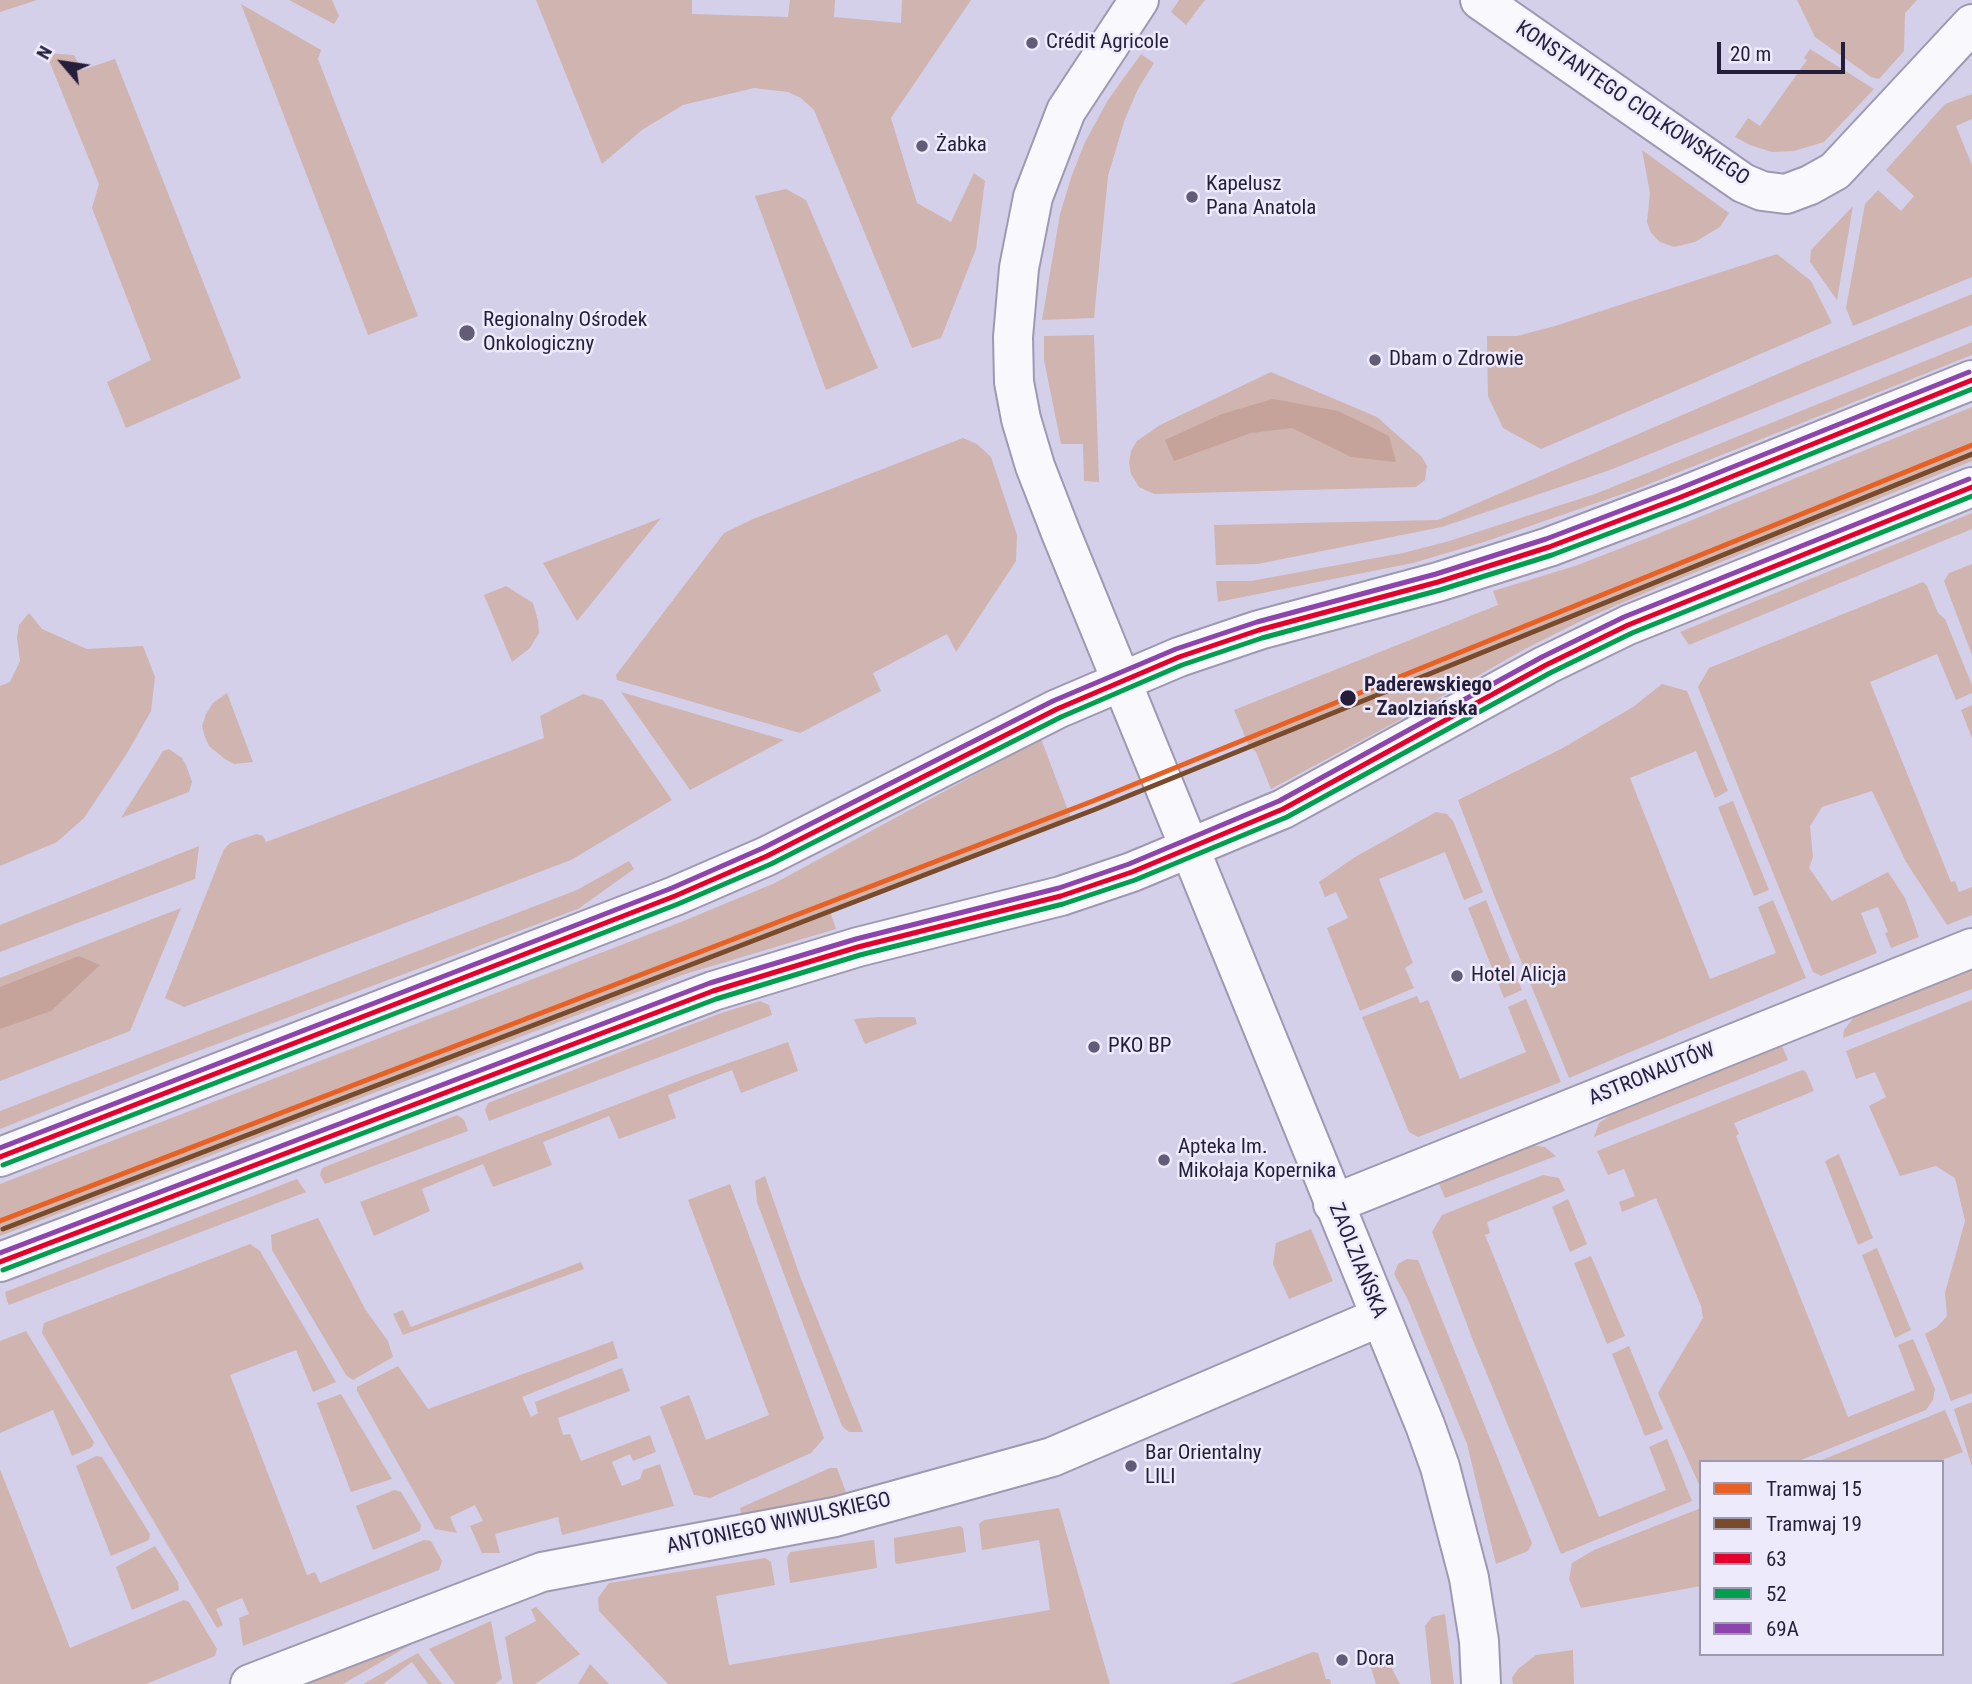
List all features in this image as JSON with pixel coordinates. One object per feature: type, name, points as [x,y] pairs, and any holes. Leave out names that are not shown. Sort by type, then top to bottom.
[{"type":"street","points":[[1121,681],[1035,466],[1021,419],[1014,382],[1013,337],[1019,268],[1033,197],[1047,156],[1066,111],[1139,0]]},
{"type":"street","name":"KONSTANTEGO CIOŁKOWSKIEGO","points":[[1480,0],[1743,183],[1762,191],[1786,194],[1835,171],[1972,24]]},
{"type":"street","points":[[0,1157],[676,896],[767,856],[1057,709],[1212,645],[1438,582],[1549,547],[1681,498],[1972,380]]},
{"type":"street","points":[[0,1262],[713,991],[858,947],[1061,896],[1132,872],[1256,821],[1328,786],[1546,665],[1628,625],[1972,487]]},
{"type":"street","name":"ZAOLZIAŃSKA","points":[[1121,681],[1425,1425],[1440,1467],[1469,1578],[1479,1641],[1481,1684]]},
{"type":"street","name":"ASTRONAUTÓW","points":[[1333,1204],[1972,948]]},
{"type":"street","name":"ANTONIEGO WIWULSKIEGO","points":[[250,1684],[542,1572],[835,1517],[1052,1457],[1380,1317]]},
{"type":"shaded area","points":[[0,0],[37,0],[0,12]]},
{"type":"shaded area","points":[[289,0],[332,0],[339,16],[334,24]]},
{"type":"shaded area","points":[[536,0],[692,0],[692,14],[788,17],[790,0],[835,0],[834,17],[901,23],[902,0],[971,0],[891,118],[917,203],[951,222],[974,173],[985,181],[976,249],[941,338],[912,348],[814,110],[801,98],[788,92],[754,88],[683,105],[642,130],[602,164]]},
{"type":"shaded area","points":[[1179,0],[1205,0],[1186,25],[1171,12]]},
{"type":"shaded area","points":[[1797,0],[1917,0],[1905,13],[1904,51],[1879,79],[1871,77],[1815,37]]},
{"type":"shaded area","points":[[241,4],[321,50],[318,59],[418,316],[368,335]]},
{"type":"shaded area","points":[[1810,49],[1874,89],[1824,142],[1794,151],[1772,152],[1735,137],[1748,118],[1760,126],[1807,60],[1804,58]]},
{"type":"shaded area","points":[[46,53],[74,55],[82,70],[115,59],[241,378],[126,428],[107,382],[151,360],[92,208],[99,184]]},
{"type":"shaded area","points":[[1141,54],[1154,63],[1138,89],[1125,119],[1108,176],[1094,318],[1042,320],[1060,214],[1072,175],[1085,142],[1108,100]]},
{"type":"shaded area","points":[[1972,94],[1972,119],[1956,126],[1972,165],[1972,277],[1853,326],[1846,308],[1865,204],[1878,190],[1901,211],[1914,196],[1886,170],[1945,104]]},
{"type":"shaded area","points":[[1642,150],[1729,213],[1720,227],[1695,242],[1674,247],[1660,242],[1651,233],[1647,222],[1650,193]]},
{"type":"shaded area","points":[[786,189],[806,200],[878,368],[826,390],[755,196]]},
{"type":"shaded area","points":[[1853,206],[1837,300],[1810,262],[1811,250]]},
{"type":"shaded area","points":[[1777,254],[1811,281],[1832,323],[1541,449],[1503,428],[1488,396],[1487,336],[1517,336],[1555,326]]},
{"type":"shaded area","points":[[1972,294],[1972,325],[1610,470],[1442,527],[1258,564],[1216,565],[1214,525],[1438,520],[1808,361]]},
{"type":"shaded area","points":[[1094,335],[1099,482],[1084,481],[1083,444],[1061,444],[1044,360],[1044,336]]},
{"type":"shaded area","points":[[1972,342],[1972,355],[1634,490],[1484,542],[1413,563],[1218,602],[1216,581],[1251,581],[1403,553],[1446,542],[1595,494]]},
{"type":"shaded area","points":[[1271,372],[1377,417],[1422,457],[1427,466],[1425,480],[1416,487],[1154,494],[1139,487],[1131,474],[1129,463],[1131,451],[1137,441],[1160,425]]},
{"type":"shaded area","points":[[1273,399],[1338,411],[1389,436],[1396,462],[1351,457],[1292,428],[1251,433],[1174,461],[1165,440],[1222,414]]},
{"type":"shaded area","points":[[1972,407],[1972,461],[1587,618],[1527,648],[1271,789],[1256,752],[1249,746],[1234,710],[1498,605],[1493,591],[1575,566]]},
{"type":"shaded area","points":[[963,438],[977,444],[991,457],[1017,535],[1016,561],[956,652],[947,634],[873,673],[881,691],[800,733],[617,680],[616,675],[724,533],[753,519]]},
{"type":"shaded area","points":[[1972,513],[1972,529],[1689,645],[1680,632]]},
{"type":"shaded area","points":[[661,518],[577,621],[543,563]]},
{"type":"shaded area","points":[[1972,564],[1972,655],[1944,581],[1949,573]]},
{"type":"shaded area","points":[[1923,582],[1938,613],[1945,619],[1972,685],[1972,693],[1956,700],[1937,654],[1870,682],[1951,882],[1955,881],[1959,892],[1972,887],[1972,915],[1947,925],[1906,862],[1872,791],[1822,807],[1810,826],[1813,857],[1809,868],[1832,901],[1888,872],[1905,898],[1919,937],[1891,948],[1878,907],[1861,913],[1877,953],[1821,976],[1813,972],[1698,687],[1709,668]]},
{"type":"shaded area","points":[[506,586],[533,603],[539,633],[530,648],[512,662],[484,595]]},
{"type":"shaded area","points":[[29,613],[42,629],[87,649],[143,646],[155,677],[151,711],[126,755],[84,818],[57,842],[0,866],[0,686],[10,682],[20,661],[17,638],[19,625]]},
{"type":"shaded area","points":[[1662,684],[1687,691],[1728,791],[1715,798],[1696,751],[1630,778],[1710,979],[1776,953],[1758,907],[1773,900],[1806,978],[1569,1078],[1458,800],[1561,749],[1633,707]]},
{"type":"shaded area","points":[[621,692],[784,740],[690,790]]},
{"type":"shaded area","points":[[227,693],[253,762],[234,764],[209,746],[205,737],[202,726],[206,714],[213,703]]},
{"type":"shaded area","points":[[583,694],[603,700],[672,800],[571,860],[184,1007],[165,998],[224,849],[230,843],[257,834],[263,836],[266,842],[544,738],[540,716]]},
{"type":"shaded area","points":[[1972,705],[1972,738],[1961,710]]},
{"type":"shaded area","points":[[1041,739],[1071,818],[830,911],[836,929],[682,975],[0,1236],[0,1184],[681,922],[775,883]]},
{"type":"shaded area","points":[[169,749],[182,758],[186,765],[192,782],[189,792],[121,818],[163,751]]},
{"type":"shaded area","points":[[1733,801],[1769,890],[1754,896],[1718,807]]},
{"type":"shaded area","points":[[1436,812],[1447,814],[1453,821],[1483,892],[1464,900],[1445,852],[1379,879],[1413,963],[1405,968],[1414,988],[1360,1011],[1327,928],[1348,918],[1336,892],[1325,897],[1319,882],[1355,857]]},
{"type":"shaded area","points":[[199,846],[195,879],[0,952],[0,925]]},
{"type":"shaded area","points":[[629,861],[634,869],[578,909],[169,1062],[0,1129],[0,1111],[577,890]]},
{"type":"shaded area","points":[[1486,900],[1522,990],[1504,998],[1468,908]]},
{"type":"shaded area","points":[[181,908],[130,1031],[0,1081],[0,978]]},
{"type":"shaded area","points":[[79,956],[100,965],[51,1011],[0,1029],[0,987]]},
{"type":"shaded area","points":[[1972,969],[1972,989],[1843,1038],[1844,1030],[1854,1017]]},
{"type":"shaded area","points":[[1417,996],[1420,1003],[1428,1000],[1460,1079],[1526,1052],[1508,1007],[1526,999],[1561,1082],[1418,1137],[1409,1132],[1362,1017]]},
{"type":"shaded area","points":[[1972,1000],[1972,1393],[1951,1401],[1925,1334],[1937,1327],[1947,1316],[1945,1293],[1965,1221],[1955,1178],[1936,1166],[1900,1176],[1869,1106],[1886,1097],[1875,1072],[1856,1079],[1846,1051]]},
{"type":"shaded area","points":[[760,1001],[769,1005],[772,1015],[489,1121],[485,1110],[488,1103],[721,1013]]},
{"type":"shaded area","points":[[915,1017],[917,1024],[865,1044],[854,1019]]},
{"type":"shaded area","points":[[788,1042],[798,1071],[741,1093],[732,1070],[668,1095],[676,1118],[619,1139],[609,1116],[543,1142],[552,1165],[493,1187],[483,1164],[422,1189],[430,1211],[374,1236],[360,1202]]},
{"type":"shaded area","points":[[1782,1046],[1788,1060],[1594,1137],[1599,1123],[1611,1115]]},
{"type":"shaded area","points":[[1802,1070],[1806,1072],[1814,1091],[1734,1123],[1739,1134],[1736,1136],[1848,1417],[1915,1390],[1898,1345],[1913,1339],[1935,1389],[1933,1400],[1926,1410],[1801,1460],[1699,1460],[1699,1485],[1658,1393],[1703,1318],[1701,1306],[1656,1198],[1622,1212],[1619,1202],[1635,1196],[1624,1169],[1608,1175],[1597,1151]]},
{"type":"shaded area","points":[[457,1115],[464,1120],[468,1131],[325,1184],[320,1175],[322,1168]]},
{"type":"shaded area","points":[[1530,1145],[1545,1147],[1556,1156],[1445,1198],[1439,1184]]},
{"type":"shaded area","points":[[1839,1154],[1873,1238],[1858,1245],[1825,1161]]},
{"type":"shaded area","points":[[1543,1175],[1559,1178],[1565,1191],[1487,1222],[1490,1233],[1485,1235],[1599,1517],[1666,1490],[1649,1447],[1667,1439],[1692,1501],[1561,1554],[1474,1343],[1432,1232],[1442,1215]]},
{"type":"shaded area","points":[[765,1176],[801,1279],[863,1432],[849,1432],[842,1426],[791,1293],[757,1202],[755,1181]]},
{"type":"shaded area","points":[[297,1179],[306,1192],[9,1305],[7,1301],[5,1292]]},
{"type":"shaded area","points":[[730,1184],[824,1438],[811,1453],[710,1498],[694,1495],[660,1407],[689,1395],[706,1440],[769,1415],[688,1200]]},
{"type":"shaded area","points":[[1568,1199],[1587,1244],[1570,1252],[1552,1207]]},
{"type":"shaded area","points":[[318,1218],[365,1309],[388,1341],[393,1357],[353,1380],[346,1375],[272,1250],[271,1235]]},
{"type":"shaded area","points":[[1311,1229],[1333,1281],[1289,1299],[1273,1264],[1276,1243]]},
{"type":"shaded area","points":[[250,1244],[260,1251],[336,1382],[313,1392],[296,1350],[230,1375],[307,1575],[315,1572],[320,1583],[424,1540],[431,1541],[442,1561],[439,1570],[243,1646],[239,1618],[249,1614],[242,1598],[216,1609],[223,1625],[217,1628],[42,1333],[44,1323]]},
{"type":"shaded area","points":[[1877,1248],[1911,1330],[1895,1338],[1862,1255]]},
{"type":"shaded area","points":[[1591,1256],[1625,1336],[1607,1344],[1574,1263]]},
{"type":"shaded area","points":[[1407,1259],[1418,1260],[1532,1543],[1528,1551],[1496,1564],[1467,1444],[1408,1300],[1394,1274],[1398,1264]]},
{"type":"shaded area","points":[[581,1262],[584,1269],[403,1335],[393,1314],[403,1310],[411,1327]]},
{"type":"shaded area","points":[[26,1331],[94,1442],[92,1447],[72,1456],[53,1410],[0,1433],[0,1341]]},
{"type":"shaded area","points":[[613,1341],[618,1358],[522,1397],[531,1417],[538,1413],[535,1402],[622,1368],[630,1391],[558,1418],[563,1435],[570,1434],[581,1461],[650,1435],[656,1452],[633,1461],[630,1454],[612,1462],[622,1486],[640,1479],[643,1470],[660,1464],[674,1506],[562,1535],[558,1517],[495,1534],[500,1553],[482,1553],[470,1526],[483,1521],[475,1505],[450,1517],[457,1533],[435,1529],[357,1391],[357,1387],[398,1366],[428,1409]]},
{"type":"shaded area","points":[[1629,1346],[1663,1429],[1645,1436],[1612,1354]]},
{"type":"shaded area","points":[[341,1394],[392,1479],[351,1492],[317,1403]]},
{"type":"shaded area","points":[[1972,1402],[1972,1467],[1954,1409]]},
{"type":"shaded area","points":[[1945,1410],[1963,1452],[1942,1460],[1822,1460]]},
{"type":"shaded area","points":[[96,1456],[102,1457],[150,1534],[149,1540],[111,1556],[76,1466]]},
{"type":"shaded area","points":[[830,1468],[837,1468],[847,1495],[741,1514],[740,1508]]},
{"type":"shaded area","points":[[0,1469],[70,1648],[184,1600],[189,1602],[217,1649],[215,1656],[146,1684],[0,1684]]},
{"type":"shaded area","points":[[394,1490],[401,1492],[421,1525],[420,1531],[373,1550],[356,1506]]},
{"type":"shaded area","points":[[1059,1508],[1110,1684],[668,1684],[599,1611],[598,1598],[609,1583],[765,1558],[771,1562],[775,1585],[716,1596],[729,1665],[1050,1610],[1039,1540],[982,1550],[979,1524],[984,1520]]},
{"type":"shaded area","points":[[1699,1509],[1699,1586],[1581,1608],[1569,1579],[1572,1563],[1594,1550]]},
{"type":"shaded area","points":[[960,1526],[963,1528],[966,1552],[897,1564],[895,1562],[894,1538]]},
{"type":"shaded area","points":[[874,1540],[877,1568],[790,1583],[787,1558],[790,1552]]},
{"type":"shaded area","points":[[155,1546],[178,1582],[179,1590],[132,1610],[116,1567]]},
{"type":"shaded area","points":[[536,1607],[580,1654],[535,1684],[513,1684],[505,1637],[536,1621],[531,1609]]},
{"type":"shaded area","points":[[1445,1614],[1454,1684],[1431,1684],[1425,1626],[1432,1617]]},
{"type":"shaded area","points":[[491,1621],[502,1679],[495,1684],[455,1684],[429,1649]]},
{"type":"shaded area","points":[[417,1641],[343,1684],[287,1684]]},
{"type":"shaded area","points":[[1573,1650],[1574,1684],[1513,1684],[1512,1678],[1518,1669],[1536,1655]]},
{"type":"shaded area","points":[[1313,1652],[1318,1653],[1326,1679],[1330,1679],[1331,1684],[1230,1684]]},
{"type":"shaded area","points":[[418,1653],[442,1684],[428,1684],[412,1662],[383,1684],[363,1684]]},
{"type":"shaded area","points":[[1387,1659],[1400,1684],[1376,1684],[1370,1665]]},
{"type":"shaded area","points":[[590,1664],[609,1684],[578,1684]]},
{"type":"tram line","name":"15","points":[[0,1221],[1093,801],[1972,445]]},
{"type":"tram line","name":"19","points":[[3,1229],[1096,809],[1972,454]]},
{"type":"transit line","name":"69A","points":[[0,1148],[672,888],[763,848],[1053,701],[1176,649],[1257,622],[1436,574],[1546,539],[1969,372]]},
{"type":"transit line","name":"63","points":[[0,1157],[675,896],[767,856],[1057,709],[1179,657],[1259,630],[1438,582],[1549,547],[1972,380]]},
{"type":"transit line","name":"52","points":[[3,1165],[678,904],[771,864],[1061,717],[1182,665],[1262,638],[1440,590],[1552,555],[1972,389]]},
{"type":"transit line","name":"69A","points":[[0,1253],[710,983],[856,939],[1059,888],[1129,864],[1279,801],[1542,657],[1624,617],[1969,479]]},
{"type":"transit line","name":"63","points":[[0,1262],[713,991],[858,947],[1061,896],[1132,872],[1283,809],[1546,665],[1628,625],[1972,487]]},
{"type":"transit line","name":"52","points":[[3,1270],[716,999],[860,955],[1063,904],[1135,880],[1287,817],[1550,673],[1632,633],[1972,496]]},
{"type":"place","name":"Crédit Agricole","points":[[1032,43]]},
{"type":"place","name":"Żabka","points":[[922,146]]},
{"type":"place","name":"Kapelusz Pana Anatola","points":[[1192,197]]},
{"type":"place","name":"Regionalny Ośrodek Onkologiczny","points":[[467,333]]},
{"type":"place","name":"Dbam o Zdrowie","points":[[1375,360]]},
{"type":"place","name":"Paderewskiego - Zaolziańska","points":[[1348,698]]},
{"type":"place","name":"Hotel Alicja","points":[[1457,976]]},
{"type":"place","name":"PKO BP","points":[[1094,1047]]},
{"type":"place","name":"Apteka Im. Mikołaja Kopernika","points":[[1164,1160]]},
{"type":"place","name":"Bar Orientalny LILI","points":[[1131,1466]]},
{"type":"place","name":"Dora","points":[[1342,1660]]}]
